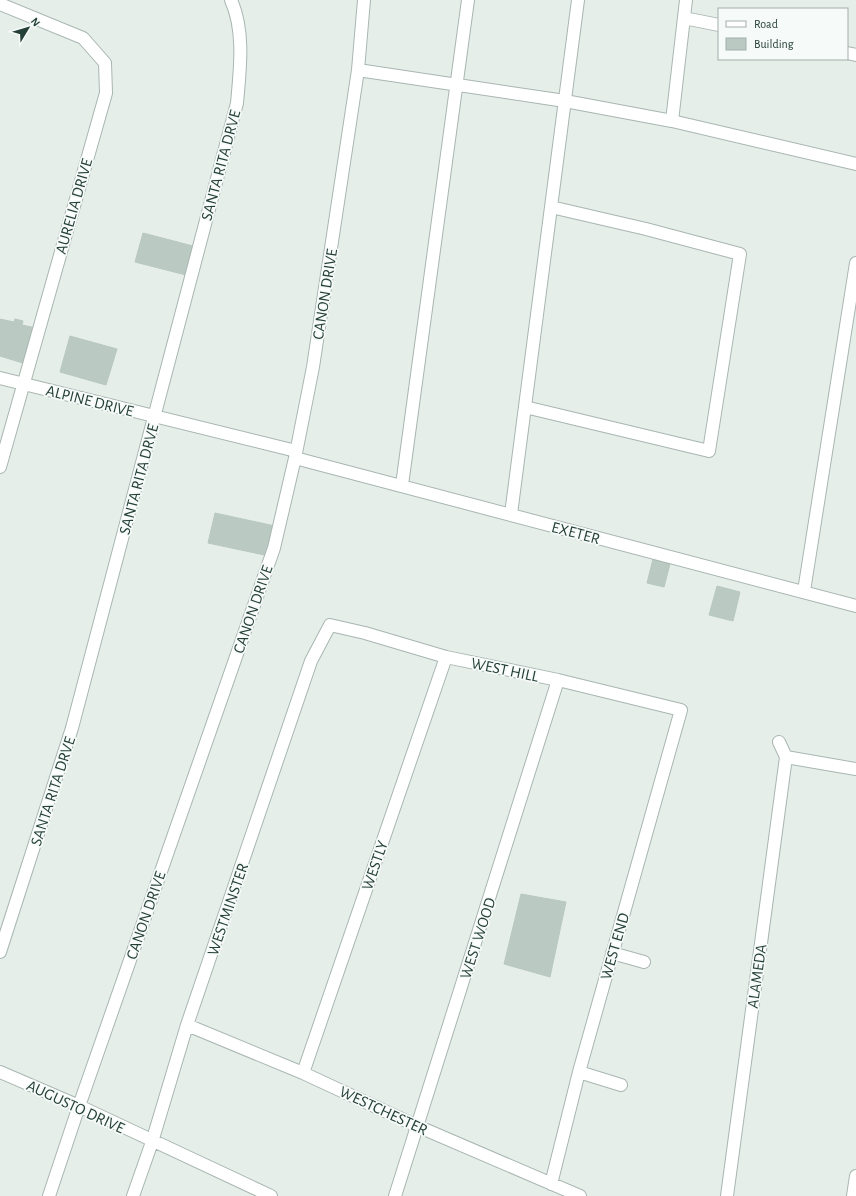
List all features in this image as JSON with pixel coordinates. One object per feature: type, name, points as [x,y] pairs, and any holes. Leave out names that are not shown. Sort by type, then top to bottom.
[{"type":"street","name":"SANTA RITA DRVE","points":[[0,952],[72,728],[236,103],[241,58],[237,12],[231,0]]},
{"type":"street","name":"CANON DRIVE","points":[[49,1196],[274,548],[296,455],[313,367],[358,70],[364,0]]},
{"type":"street","points":[[402,485],[468,0]]},
{"type":"street","points":[[511,514],[578,0]]},
{"type":"street","points":[[672,121],[686,0]]},
{"type":"street","name":"AURELIA DRIVE","points":[[0,4],[83,38],[105,63],[106,93],[0,467]]},
{"type":"street","points":[[684,18],[718,25]]},
{"type":"street","points":[[358,70],[565,101],[672,121],[856,164]]},
{"type":"street","points":[[525,407],[709,451],[740,254],[646,229],[551,207]]},
{"type":"street","points":[[804,591],[856,263]]},
{"type":"street","name":"ALPINE DRIVE","points":[[0,378],[154,416],[296,455]]},
{"type":"street","name":"EXETER","points":[[296,455],[402,485],[856,606]]},
{"type":"street","name":"WEST HILL","points":[[330,625],[365,633],[446,657],[558,680],[681,710]]},
{"type":"street","name":"WESTMINSTER","points":[[134,1196],[152,1142],[187,1025],[311,661],[330,625]]},
{"type":"street","name":"WESTLY","points":[[302,1073],[446,657]]},
{"type":"street","name":"WEST WOOD","points":[[395,1196],[558,680]]},
{"type":"street","name":"WEST END","points":[[551,1184],[579,1072],[681,710]]},
{"type":"street","points":[[779,742],[786,757],[856,769]]},
{"type":"street","name":"ALAMEDA","points":[[727,1196],[786,757]]},
{"type":"street","points":[[612,953],[644,962]]},
{"type":"street","name":"WESTCHESTER","points":[[187,1025],[302,1073],[417,1126],[580,1196]]},
{"type":"street","name":"AUGUSTO DRIVE","points":[[0,1072],[79,1106],[152,1142],[271,1196]]},
{"type":"street","points":[[579,1072],[621,1085]]},
{"type":"street","points":[[853,1196],[856,1176]]},
{"type":"building","points":[[143,233],[193,246],[186,275],[135,262]]},
{"type":"building","points":[[0,319],[14,322],[15,319],[23,321],[22,325],[36,328],[26,364],[0,356]]},
{"type":"building","points":[[70,336],[117,349],[106,385],[60,372]]},
{"type":"building","points":[[215,513],[275,526],[269,556],[208,543]]},
{"type":"building","points":[[653,559],[670,564],[664,587],[647,583]]},
{"type":"building","points":[[717,586],[740,592],[733,621],[709,615]]},
{"type":"building","points":[[521,894],[566,902],[550,977],[504,964]]}]
